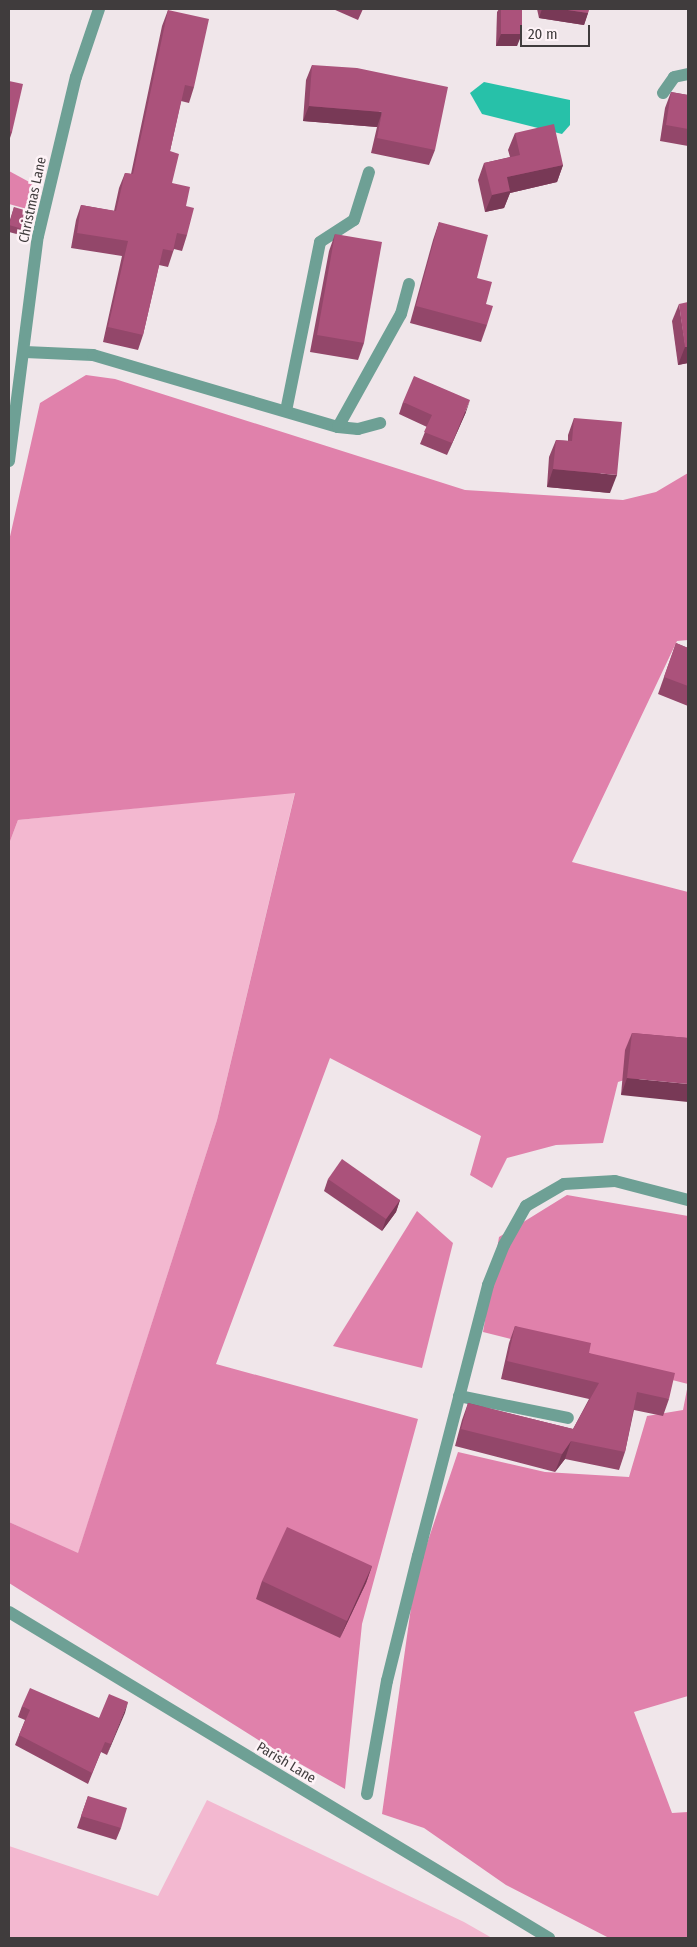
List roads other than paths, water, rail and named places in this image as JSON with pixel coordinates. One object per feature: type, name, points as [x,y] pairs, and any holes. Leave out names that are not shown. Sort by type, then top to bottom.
[{"type":"street","name":"Christmas Lane","points":[[9,461],[25,352],[38,236],[76,77],[99,9]]},
{"type":"street","points":[[663,93],[674,77],[688,74]]},
{"type":"street","points":[[286,412],[320,242],[354,220],[369,172]]},
{"type":"street","points":[[338,427],[401,314],[409,284]]},
{"type":"street","points":[[25,352],[93,355],[338,427],[358,429],[380,423]]},
{"type":"street","points":[[367,1794],[387,1681],[488,1286],[526,1206],[564,1184],[614,1181],[688,1200]]},
{"type":"street","points":[[459,1396],[568,1418]]},
{"type":"street","name":"Parish Lane","points":[[9,1612],[549,1938]]}]
